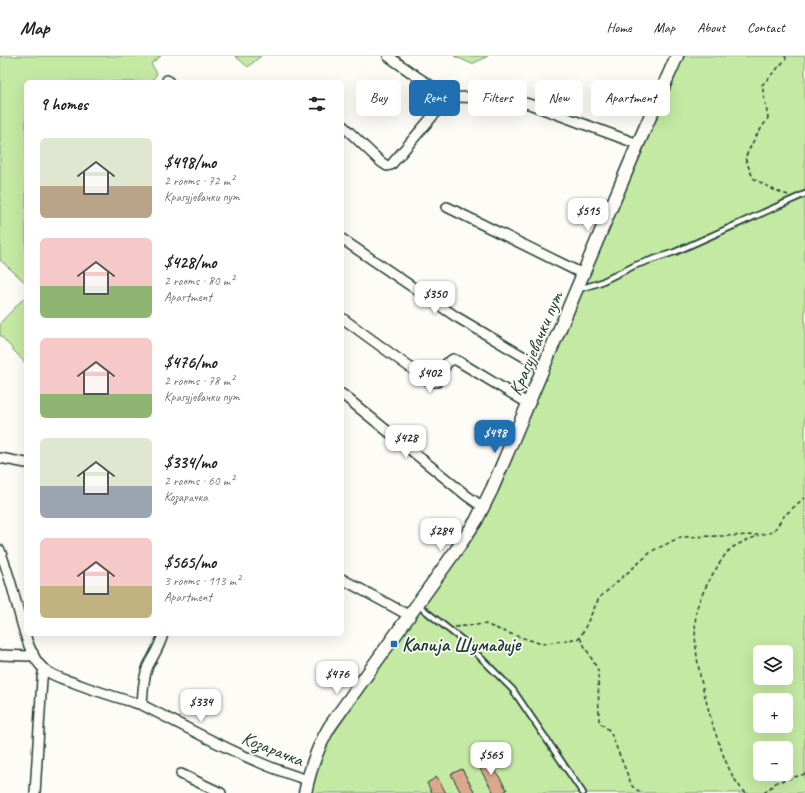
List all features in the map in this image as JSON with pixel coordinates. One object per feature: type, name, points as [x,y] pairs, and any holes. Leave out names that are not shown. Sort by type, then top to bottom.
[{"type":"main road","name":"Крагујевачки пут","points":[[305,793],[315,755],[330,726],[418,605],[457,549],[483,508],[529,404],[638,144],[677,56]]},
{"type":"street","points":[[388,56],[422,80]]},
{"type":"street","points":[[460,97],[509,98],[638,144]]},
{"type":"street","points":[[344,127],[387,166],[391,165],[433,116]]},
{"type":"street","points":[[447,207],[583,274]]},
{"type":"street","points":[[344,240],[455,316],[543,368]]},
{"type":"street","points":[[344,319],[430,382],[437,382],[447,363],[453,359],[529,404]]},
{"type":"street","points":[[344,396],[483,508]]},
{"type":"street","points":[[0,458],[24,463]]},
{"type":"street","points":[[0,550],[3,567],[24,629]]},
{"type":"street","points":[[344,580],[410,616]]},
{"type":"street","points":[[27,636],[33,653],[40,665],[46,670],[43,673],[42,679],[35,793]]},
{"type":"street","points":[[142,705],[143,687],[147,668],[161,643],[163,636]]},
{"type":"street","points":[[0,655],[29,656],[33,653]]},
{"type":"street","name":"Козарачка","points":[[46,670],[55,676],[95,691],[142,705],[232,750],[275,769],[308,780]]},
{"type":"street","points":[[181,774],[221,793]]},
{"type":"lane","points":[[577,289],[599,283],[636,265],[676,252],[805,194]]},
{"type":"lane","points":[[418,605],[466,643],[513,690],[583,793]]},
{"type":"path","points":[[785,56],[786,59],[762,85],[768,118],[755,138],[745,158],[753,178],[774,190],[795,198]]},
{"type":"path","points":[[580,638],[599,598],[652,551],[681,537],[759,535],[773,532],[784,516],[805,497]]},
{"type":"path","points":[[746,793],[739,786],[720,749],[706,704],[696,653],[696,611],[713,573],[724,558],[734,546],[759,535]]},
{"type":"path","points":[[447,628],[485,624],[542,644],[580,638]]},
{"type":"path","points":[[580,638],[598,670],[599,722],[610,731],[632,786],[640,793]]},
{"type":"path","points":[[764,793],[777,782],[805,774]]},
{"type":"green space","points":[[0,56],[161,56],[151,64],[157,73],[153,80],[24,80],[24,281],[0,260]]},
{"type":"green space","points":[[235,56],[261,56],[248,67]]},
{"type":"green space","points":[[454,56],[488,56],[472,64]]},
{"type":"green space","points":[[680,56],[805,56],[805,793],[311,793],[319,755],[484,517],[654,116],[670,116],[670,80]]},
{"type":"green space","points":[[24,298],[24,362],[0,335],[0,323]]},
{"type":"building","points":[[487,756],[507,790],[502,793],[494,793],[476,762]]},
{"type":"building","points":[[462,769],[475,793],[461,793],[451,774]]},
{"type":"building","points":[[437,777],[446,793],[432,793],[427,783]]},
{"type":"place","name":"Капија Шумадије","points":[[394,644]]}]
